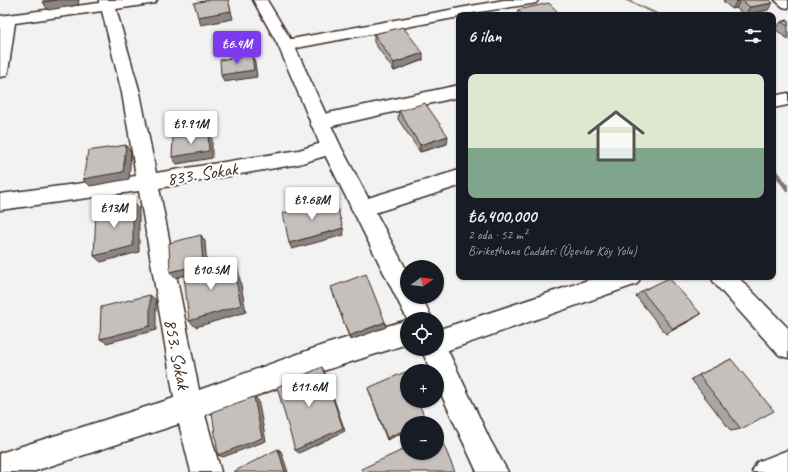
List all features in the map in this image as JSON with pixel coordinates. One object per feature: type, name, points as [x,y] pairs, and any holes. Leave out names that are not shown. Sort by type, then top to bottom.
[{"type":"street","points":[[0,72],[4,21],[107,3],[150,0]]},
{"type":"street","points":[[260,0],[286,45],[331,148],[400,281]]},
{"type":"street","points":[[286,45],[470,8],[531,0]]},
{"type":"street","points":[[782,0],[788,4]]},
{"type":"street","name":"853. Sokak","points":[[107,3],[131,94],[189,407],[206,472]]},
{"type":"street","points":[[319,122],[456,92]]},
{"type":"street","points":[[776,101],[788,99]]},
{"type":"street","name":"833. Sokak","points":[[0,202],[148,182],[299,157],[331,148]]},
{"type":"street","points":[[362,208],[456,179]]},
{"type":"street","points":[[444,340],[620,280]]},
{"type":"street","points":[[726,280],[788,346]]},
{"type":"street","points":[[1,466],[189,407],[323,358],[400,334]]},
{"type":"street","points":[[437,356],[480,450],[492,472]]},
{"type":"building","points":[[43,0],[56,0],[43,2]]},
{"type":"building","points":[[209,0],[228,0],[231,11],[198,17],[194,3]]},
{"type":"building","points":[[741,0],[770,0],[773,3],[750,7]]},
{"type":"building","points":[[549,3],[558,12],[520,12],[518,10]]},
{"type":"building","points":[[788,20],[788,26],[781,22]]},
{"type":"building","points":[[403,27],[423,53],[394,63],[374,34]]},
{"type":"building","points":[[252,55],[254,70],[221,75],[220,60]]},
{"type":"building","points":[[425,103],[448,136],[420,145],[399,111]]},
{"type":"building","points":[[208,132],[209,151],[172,157],[173,138]]},
{"type":"building","points":[[126,145],[123,172],[83,179],[88,151]]},
{"type":"building","points":[[335,200],[343,228],[289,243],[283,213]]},
{"type":"building","points":[[133,202],[133,246],[94,256],[96,211]]},
{"type":"building","points":[[201,235],[203,264],[170,272],[169,243]]},
{"type":"building","points":[[232,261],[241,305],[189,321],[184,275]]},
{"type":"building","points":[[366,274],[385,322],[349,336],[331,287]]},
{"type":"building","points":[[665,280],[671,280],[701,314],[673,329],[642,291]]},
{"type":"building","points":[[150,295],[150,326],[100,339],[101,307]]},
{"type":"building","points":[[731,359],[774,411],[741,429],[699,375]]},
{"type":"building","points":[[322,367],[343,428],[295,450],[277,387]]},
{"type":"building","points":[[400,374],[400,408],[421,408],[424,416],[400,416],[400,432],[387,438],[368,388]]},
{"type":"building","points":[[254,397],[262,438],[218,455],[212,412]]},
{"type":"building","points":[[444,446],[455,472],[362,472],[361,469],[400,451],[400,460],[444,460]]},
{"type":"building","points":[[278,449],[285,472],[233,472]]},
{"type":"waterway","points":[[626,0],[653,12]]},
{"type":"waterway","points":[[776,173],[788,189]]}]
